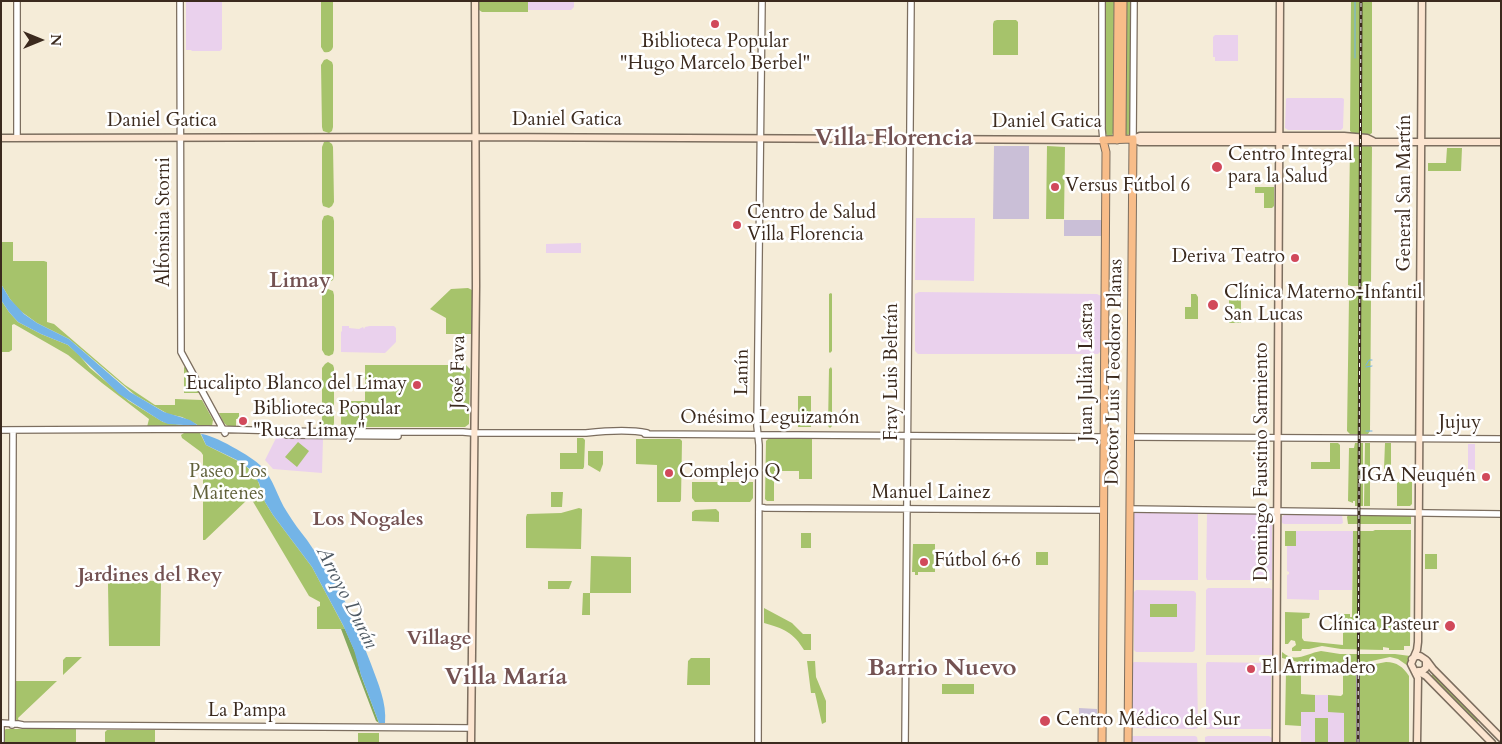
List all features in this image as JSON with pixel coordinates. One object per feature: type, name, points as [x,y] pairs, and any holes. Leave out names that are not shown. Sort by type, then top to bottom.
[{"type":"highway","points":[[1118,1],[1120,140]]},
{"type":"highway","points":[[1120,140],[1123,1]]},
{"type":"highway","name":"Daniel Gatica","points":[[1103,140],[1133,139]]},
{"type":"highway","name":"Doctor Luis Teodoro Planas","points":[[1128,743],[1133,139]]},
{"type":"highway","name":"Juan Julián Lastra","points":[[1102,743],[1106,152],[1103,140]]},
{"type":"main road","name":"José Fava","points":[[471,743],[476,286],[475,1]]},
{"type":"main road","name":"Domingo Faustino Sarmiento","points":[[1276,743],[1280,1]]},
{"type":"main road","name":"General San Martín","points":[[1417,743],[1418,678],[1416,671],[1411,665],[1410,657],[1417,650],[1418,642],[1422,1]]},
{"type":"main road","name":"Daniel Gatica","points":[[1133,139],[1140,136],[1368,142],[1501,142]]},
{"type":"main road","name":"Daniel Gatica","points":[[1,138],[475,137],[1103,140]]},
{"type":"main road","points":[[1410,657],[1420,656],[1424,658],[1435,672],[1501,738]]},
{"type":"main road","points":[[1416,671],[1426,668],[1427,661]]},
{"type":"main road","points":[[1416,671],[1429,679],[1492,743]]},
{"type":"main road","points":[[1429,679],[1429,673],[1435,672]]},
{"type":"main road","points":[[1474,725],[1480,724],[1481,718]]},
{"type":"street","points":[[17,1],[17,138]]},
{"type":"street","name":"Alfonsina Storni","points":[[180,1],[181,352],[223,432]]},
{"type":"street","name":"Lanín","points":[[758,743],[758,434],[762,1]]},
{"type":"street","name":"Fray Luis Beltrán","points":[[905,743],[911,1]]},
{"type":"street","name":"Juan Julián Lastra","points":[[1102,1],[1103,140]]},
{"type":"street","name":"Doctor Luis Teodoro Planas","points":[[1133,139],[1134,1]]},
{"type":"street","name":"Alfonsina Storni","points":[[210,405],[214,419],[223,432]]},
{"type":"street","points":[[208,429],[213,426],[214,419]]},
{"type":"street","name":"Onésimo Leguizamón","points":[[1,430],[208,429],[223,432]]},
{"type":"street","points":[[11,725],[9,712],[11,705],[13,430]]},
{"type":"street","name":"Onésimo Leguizamón","points":[[180,430],[365,436],[464,436],[474,433],[640,435],[647,433],[1104,437]]},
{"type":"street","points":[[1130,437],[1420,439]]},
{"type":"street","name":"Jujuy","points":[[1420,439],[1501,439]]},
{"type":"street","name":"Manuel Lainez","points":[[759,507],[1103,510]]},
{"type":"street","points":[[1130,509],[1501,514]]},
{"type":"street","points":[[1,726],[1,741]]},
{"type":"street","name":"La Pampa","points":[[1,726],[471,728]]},
{"type":"shaded area","points":[[186,1],[222,1],[222,49],[220,51],[186,50]]},
{"type":"shaded area","points":[[528,1],[574,1],[574,7],[571,10],[528,10]]},
{"type":"shaded area","points":[[1215,35],[1238,35],[1238,61],[1215,61],[1215,57],[1213,57],[1213,37]]},
{"type":"shaded area","points":[[1287,98],[1344,99],[1343,128],[1341,130],[1288,130],[1285,128]]},
{"type":"shaded area","points":[[994,146],[1029,146],[1029,219],[993,219]]},
{"type":"shaded area","points":[[916,218],[975,218],[974,281],[915,280]]},
{"type":"shaded area","points":[[1064,220],[1101,220],[1101,236],[1064,236]]},
{"type":"shaded area","points":[[581,243],[581,253],[546,253],[546,244]]},
{"type":"shaded area","points":[[919,292],[1097,294],[1101,296],[1100,352],[1098,354],[918,354],[915,351],[915,294]]},
{"type":"shaded area","points":[[342,326],[359,329],[363,327],[364,329],[370,326],[394,326],[396,328],[396,342],[385,353],[341,352]]},
{"type":"shaded area","points":[[276,438],[323,439],[322,473],[273,469],[265,460]]},
{"type":"shaded area","points":[[1468,444],[1475,444],[1475,470],[1468,470]]},
{"type":"shaded area","points":[[1134,512],[1198,514],[1198,580],[1133,580]]},
{"type":"shaded area","points":[[1207,514],[1272,514],[1272,580],[1207,580]]},
{"type":"shaded area","points":[[1284,515],[1342,515],[1343,523],[1284,524],[1282,523],[1282,517]]},
{"type":"shaded area","points":[[1296,531],[1353,531],[1352,590],[1319,590],[1319,600],[1287,599],[1287,575],[1289,572],[1287,571],[1287,546],[1296,546]]},
{"type":"shaded area","points":[[1208,588],[1270,588],[1272,590],[1272,655],[1206,655],[1206,590]]},
{"type":"shaded area","points":[[1136,590],[1194,591],[1196,593],[1195,650],[1193,652],[1136,652],[1134,650],[1134,592]]},
{"type":"shaded area","points":[[1134,662],[1197,663],[1198,728],[1132,728],[1131,664]]},
{"type":"shaded area","points":[[1207,662],[1271,663],[1271,729],[1206,729]]},
{"type":"shaded area","points":[[1360,667],[1360,743],[1356,743],[1356,672],[1353,668]]},
{"type":"shaded area","points":[[1315,695],[1328,695],[1329,712],[1344,712],[1344,743],[1328,743],[1328,719],[1316,718],[1315,743],[1301,743],[1301,712],[1315,712]]},
{"type":"shaded area","points":[[1079,708],[1097,709],[1097,726],[1079,726]]},
{"type":"shaded area","points":[[1195,736],[1198,743],[1131,743],[1131,737]]},
{"type":"shaded area","points":[[1269,736],[1272,738],[1272,743],[1205,743],[1205,737]]},
{"type":"green space","points":[[321,1],[333,1],[333,47],[331,51],[327,52],[324,52],[321,47]]},
{"type":"green space","points":[[479,1],[528,1],[528,12],[482,12],[479,10]]},
{"type":"green space","points":[[1105,1],[1114,1],[1112,136],[1107,136],[1105,131]]},
{"type":"green space","points":[[1127,1],[1132,1],[1130,134],[1127,135],[1125,134],[1125,123]]},
{"type":"green space","points":[[1351,1],[1372,1],[1372,133],[1369,135],[1353,134],[1350,131]]},
{"type":"green space","points":[[997,20],[1016,20],[1018,22],[1018,55],[993,55],[993,24]]},
{"type":"green space","points":[[327,59],[333,65],[333,127],[329,133],[323,131],[322,127],[321,65]]},
{"type":"green space","points":[[328,141],[333,147],[334,202],[329,208],[323,206],[322,202],[322,147],[324,142]]},
{"type":"green space","points":[[1351,145],[1370,145],[1372,147],[1371,284],[1368,286],[1348,285]]},
{"type":"green space","name":"Versus Fútbol 6","points":[[1047,146],[1065,147],[1064,219],[1046,219]]},
{"type":"green space","points":[[1447,148],[1462,148],[1461,171],[1428,171],[1428,163],[1446,163]]},
{"type":"green space","points":[[1255,187],[1274,187],[1274,206],[1272,208],[1264,208],[1264,193],[1255,193]]},
{"type":"green space","points":[[324,216],[333,217],[334,221],[334,276],[333,280],[329,282],[324,280],[322,276],[322,221]]},
{"type":"green space","points":[[1,242],[13,242],[13,261],[47,262],[47,322],[54,324],[125,385],[155,405],[175,405],[175,399],[202,400],[213,420],[212,426],[200,427],[182,417],[168,414],[135,395],[69,339],[37,323],[19,310],[1,284]]},
{"type":"green space","points":[[468,288],[473,293],[472,334],[446,334],[446,318],[430,309],[451,289]]},
{"type":"green space","points":[[324,290],[333,291],[334,295],[334,350],[333,354],[329,356],[325,355],[322,350],[322,295]]},
{"type":"green space","points":[[831,293],[832,351],[830,353],[829,294]]},
{"type":"green space","points":[[1352,293],[1368,293],[1371,296],[1370,431],[1368,434],[1350,434],[1347,431],[1349,298]]},
{"type":"green space","points":[[1191,294],[1196,294],[1198,297],[1198,319],[1185,319],[1185,307],[1191,307]]},
{"type":"green space","points":[[1229,295],[1241,295],[1241,323],[1229,323]]},
{"type":"green space","points":[[1,300],[18,322],[68,345],[90,368],[129,401],[163,422],[194,427],[147,427],[149,419],[68,355],[14,324],[12,325],[12,350],[1,352]]},
{"type":"green space","points":[[328,362],[334,368],[334,423],[333,427],[329,429],[325,428],[322,423],[322,368]]},
{"type":"green space","name":"Eucalipto Blanco del Limay","points":[[365,365],[466,365],[470,369],[469,424],[465,427],[344,427],[341,424],[341,401],[365,401]]},
{"type":"green space","points":[[184,367],[187,368],[199,393],[184,393]]},
{"type":"green space","points":[[831,367],[832,426],[830,428],[828,426],[829,369]]},
{"type":"green space","points":[[798,396],[811,396],[811,427],[798,427]]},
{"type":"green space","points":[[219,413],[239,413],[239,419],[236,419],[236,427],[225,424]]},
{"type":"green space","name":"Paseo Los Maitenes","points":[[184,433],[200,433],[206,445],[244,464],[257,478],[265,502],[312,567],[345,629],[317,629],[317,607],[320,606],[320,602],[309,596],[252,500],[247,500],[203,540],[203,455],[182,438],[181,435]]},
{"type":"green space","points":[[577,438],[585,440],[583,469],[560,469],[560,453],[577,453]]},
{"type":"green space","name":"Complejo Q","points":[[636,439],[680,439],[682,441],[680,502],[657,502],[657,465],[636,464]]},
{"type":"green space","points":[[768,439],[812,439],[812,479],[799,479],[799,471],[774,471],[774,501],[767,501],[765,499],[766,441]]},
{"type":"green space","points":[[298,442],[309,451],[297,467],[285,457]]},
{"type":"green space","points":[[1330,443],[1338,443],[1340,445],[1340,469],[1311,469],[1311,462],[1330,462]]},
{"type":"green space","points":[[1355,443],[1363,443],[1363,506],[1355,506],[1355,501],[1353,503],[1348,501],[1349,448],[1354,448]]},
{"type":"green space","points":[[1365,443],[1370,443],[1370,506],[1364,506]]},
{"type":"green space","points":[[1385,443],[1391,443],[1391,469],[1384,469]]},
{"type":"green space","points":[[588,451],[603,451],[603,464],[600,472],[588,465]]},
{"type":"green space","points":[[692,482],[753,482],[753,498],[750,502],[695,502],[692,498]]},
{"type":"green space","points":[[1397,482],[1412,482],[1412,504],[1410,506],[1397,506]]},
{"type":"green space","points":[[551,492],[563,492],[562,507],[551,507]]},
{"type":"green space","points":[[579,508],[582,509],[581,549],[526,548],[527,514],[561,513]]},
{"type":"green space","points":[[716,509],[719,512],[719,522],[692,521],[692,512],[695,510]]},
{"type":"green space","points":[[1348,515],[1411,516],[1411,524],[1348,524]]},
{"type":"green space","points":[[1411,530],[1410,646],[1404,646],[1404,650],[1389,650],[1389,648],[1383,647],[1383,650],[1341,649],[1322,646],[1292,651],[1292,648],[1296,645],[1295,641],[1291,640],[1288,644],[1285,644],[1285,612],[1310,613],[1309,618],[1302,619],[1302,638],[1304,641],[1343,645],[1343,628],[1331,624],[1337,620],[1330,614],[1350,614],[1350,617],[1352,617],[1353,531]]},
{"type":"green space","points":[[1285,531],[1296,531],[1296,546],[1285,546]]},
{"type":"green space","points":[[801,533],[811,533],[811,548],[801,548]]},
{"type":"green space","name":"Fútbol 6+6","points":[[913,544],[935,544],[935,572],[918,572],[918,575],[915,575],[915,572],[912,572]]},
{"type":"green space","points":[[1036,552],[1048,552],[1048,565],[1036,565]]},
{"type":"green space","points":[[1425,554],[1437,554],[1437,569],[1425,569]]},
{"type":"green space","points":[[591,556],[631,557],[631,593],[590,593]]},
{"type":"green space","points":[[111,580],[161,581],[160,646],[109,646],[108,584]]},
{"type":"green space","points":[[548,581],[572,581],[569,589],[548,589]]},
{"type":"green space","points":[[583,593],[590,593],[590,615],[582,615]]},
{"type":"green space","points":[[1150,604],[1177,604],[1177,617],[1150,617]]},
{"type":"green space","points":[[764,608],[792,623],[803,634],[811,634],[811,650],[804,650],[796,639],[787,632],[764,623]]},
{"type":"green space","points":[[341,629],[345,629],[356,654],[361,675],[379,723],[376,721]]},
{"type":"green space","points":[[1321,651],[1340,654],[1395,654],[1410,656],[1408,666],[1398,659],[1390,657],[1352,663],[1298,662],[1282,658],[1282,652],[1292,657],[1301,657]]},
{"type":"green space","points":[[66,657],[82,657],[63,675],[63,660]]},
{"type":"green space","points":[[691,658],[710,658],[710,685],[687,685],[688,661]]},
{"type":"green space","points":[[807,661],[815,661],[816,677],[826,701],[826,722],[822,724],[815,693],[811,693]]},
{"type":"green space","points":[[1386,662],[1399,666],[1409,676],[1409,743],[1360,743],[1360,667]]},
{"type":"green space","points":[[1301,667],[1301,694],[1315,695],[1315,712],[1301,712],[1301,726],[1285,725],[1286,671],[1289,668]]},
{"type":"green space","points":[[1329,667],[1347,667],[1356,672],[1356,743],[1344,743],[1344,713],[1328,712],[1328,695],[1341,696],[1343,694],[1343,673],[1330,673]]},
{"type":"green space","points":[[1434,673],[1480,719],[1475,724],[1430,677]]},
{"type":"green space","points":[[15,681],[57,681],[18,718],[19,722],[15,718]]},
{"type":"green space","points":[[942,684],[974,684],[974,694],[942,694]]},
{"type":"green space","points":[[1315,718],[1328,718],[1328,743],[1315,743]]},
{"type":"green space","points":[[6,729],[76,729],[76,743],[3,743],[3,731]]},
{"type":"green space","points":[[107,730],[155,730],[155,743],[105,743],[105,732]]},
{"type":"green space","points":[[358,733],[379,733],[379,743],[358,743]]},
{"type":"water","points":[[1,284],[10,299],[24,314],[37,323],[69,339],[130,392],[164,412],[190,420],[199,426],[168,424],[161,421],[119,394],[68,345],[18,322],[1,300]]},
{"type":"water","points":[[201,434],[223,442],[257,462],[269,477],[294,523],[340,591],[350,612],[381,693],[385,708],[385,723],[379,723],[354,650],[343,625],[312,567],[265,502],[259,483],[250,469],[237,460],[206,445]]},
{"type":"waterway","points":[[1355,1],[1355,58]]},
{"type":"waterway","points":[[1366,365],[1369,360],[1372,360]]},
{"type":"waterway","points":[[1366,367],[1372,366]]},
{"type":"waterway","points":[[1366,431],[1372,431]]},
{"type":"railway","points":[[1358,743],[1361,1]]},
{"type":"place","name":"Biblioteca Popular \"Hugo Marcelo Berbel\"","points":[[715,24]]},
{"type":"place","name":"Centro Integral para la Salud","points":[[1217,167]]},
{"type":"place","name":"Versus Fútbol 6","points":[[1055,187]]},
{"type":"place","name":"Centro de Salud Villa Florencia","points":[[737,225]]},
{"type":"place","name":"Deriva Teatro","points":[[1295,258]]},
{"type":"place","name":"Clínica Materno-Infantil San Lucas","points":[[1213,305]]},
{"type":"place","name":"Eucalipto Blanco del Limay","points":[[417,385]]},
{"type":"place","name":"Biblioteca Popular \"Ruca Limay\"","points":[[243,421]]},
{"type":"place","name":"Complejo Q","points":[[669,473]]},
{"type":"place","name":"IGA Neuquén","points":[[1486,477]]},
{"type":"place","name":"Fútbol 6+6","points":[[924,562]]},
{"type":"place","name":"Clínica Pasteur","points":[[1450,626]]},
{"type":"place","name":"El Arrimadero","points":[[1251,669]]},
{"type":"place","name":"Centro Médico del Sur","points":[[1045,721]]},
{"type":"district","name":"Villa Florencia","points":[[894,139]]},
{"type":"district","name":"Limay","points":[[300,282]]},
{"type":"district","name":"Los Nogales","points":[[368,520]]},
{"type":"district","name":"Jardines del Rey","points":[[150,576]]},
{"type":"district","name":"Village","points":[[439,639]]},
{"type":"district","name":"Barrio Nuevo","points":[[942,669]]},
{"type":"district","name":"Villa María","points":[[506,678]]},
{"type":"water label","name":"Arroyo Durán","points":[[346,598]]}]
